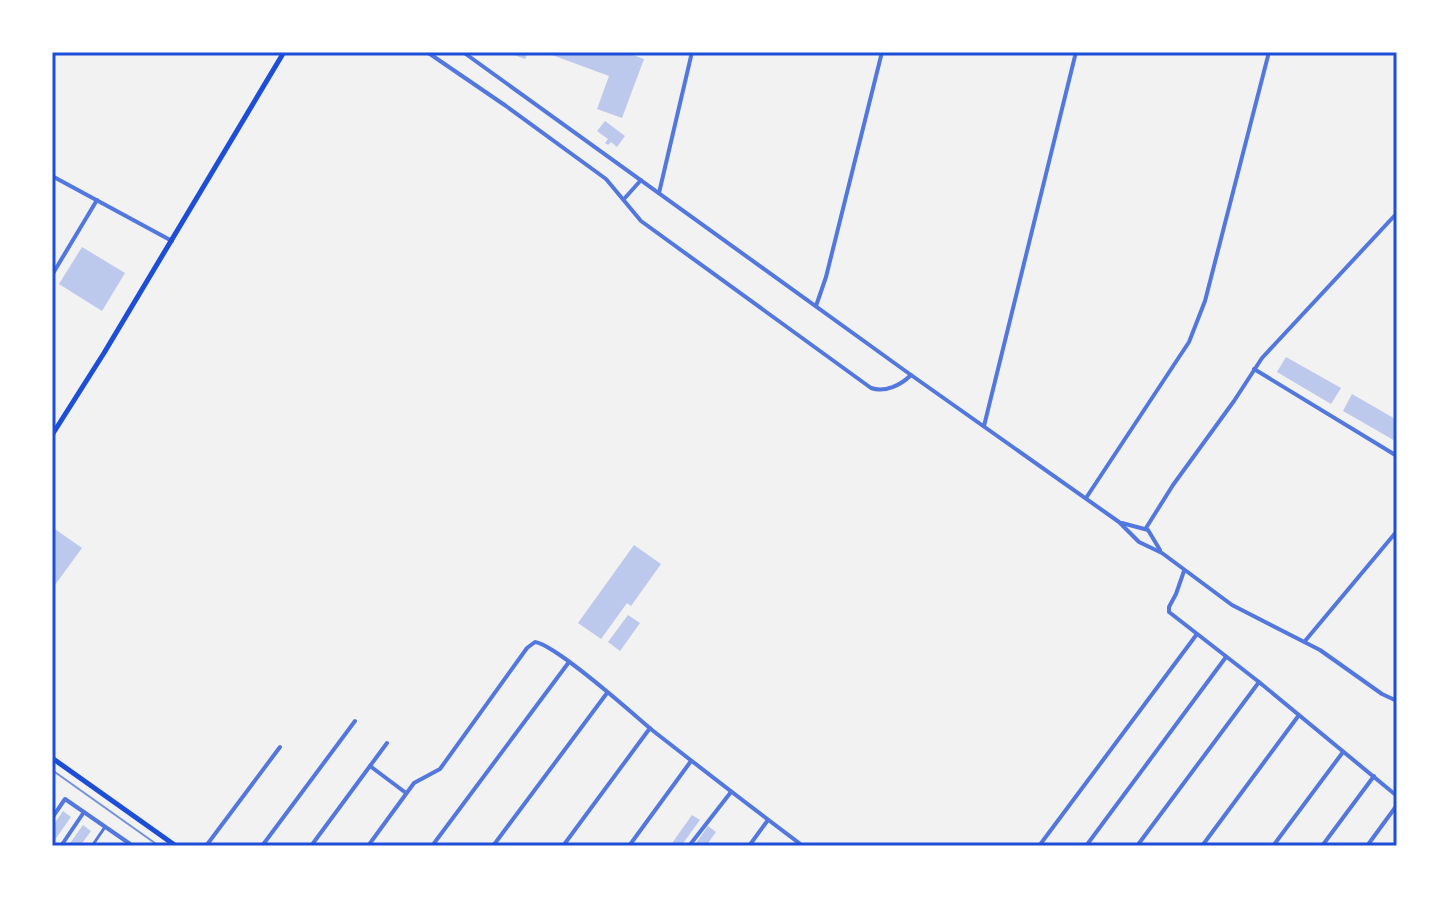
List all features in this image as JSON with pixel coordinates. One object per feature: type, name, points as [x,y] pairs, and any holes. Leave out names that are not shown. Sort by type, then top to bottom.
[{"type":"main road","points":[[52,435],[284,52]]},
{"type":"main road","points":[[52,758],[176,846]]},
{"type":"street","points":[[427,52],[606,179],[641,221],[871,388],[878,391],[887,389],[911,375]]},
{"type":"street","points":[[463,52],[1086,498],[1119,522],[1139,542],[1162,553],[1232,605],[1305,641],[1397,701]]},
{"type":"street","points":[[659,193],[692,52]]},
{"type":"street","points":[[816,306],[882,52]]},
{"type":"street","points":[[984,426],[1076,52]]},
{"type":"street","points":[[1086,498],[1177,363],[1194,332],[1205,301],[1269,52]]},
{"type":"street","points":[[1391,52],[1397,53]]},
{"type":"street","points":[[52,176],[172,241]]},
{"type":"street","points":[[623,200],[641,180]]},
{"type":"street","points":[[52,275],[97,200]]},
{"type":"street","points":[[1136,537],[1137,531],[1143,528],[1254,369],[1397,213]]},
{"type":"street","points":[[1254,369],[1397,456]]},
{"type":"street","points":[[1119,522],[1143,528],[1162,553]]},
{"type":"street","points":[[1305,641],[1397,531]]},
{"type":"street","points":[[1144,543],[1151,536]]},
{"type":"street","points":[[1184,570],[1168,610],[1397,796]]},
{"type":"street","points":[[1039,846],[1197,634]]},
{"type":"street","points":[[368,846],[419,779],[440,769],[527,648],[535,642],[548,646],[803,846]]},
{"type":"street","points":[[1086,846],[1226,657]]},
{"type":"street","points":[[432,846],[569,662]]},
{"type":"street","points":[[1137,846],[1259,682]]},
{"type":"street","points":[[493,846],[607,693]]},
{"type":"street","points":[[1202,846],[1299,715]]},
{"type":"street","points":[[262,846],[355,721]]},
{"type":"street","points":[[563,846],[650,728]]},
{"type":"street","points":[[311,846],[387,743]]},
{"type":"street","points":[[206,846],[280,747]]},
{"type":"street","points":[[1273,846],[1343,751]]},
{"type":"street","points":[[629,846],[692,761]]},
{"type":"street","points":[[370,766],[406,793]]},
{"type":"street","points":[[1322,846],[1374,776]]},
{"type":"street","points":[[689,846],[731,792]]},
{"type":"street","points":[[52,818],[65,799],[123,843],[133,846]]},
{"type":"street","points":[[1367,846],[1397,805]]},
{"type":"street","points":[[61,846],[84,812]]},
{"type":"street","points":[[749,846],[768,820]]},
{"type":"street","points":[[92,846],[105,827]]},
{"type":"building","points":[[506,52],[528,52],[525,59]]},
{"type":"building","points":[[544,52],[625,52],[644,59],[622,118],[597,109],[609,76]]},
{"type":"building","points":[[605,121],[625,136],[617,147],[611,142],[608,145],[605,143],[608,139],[597,131]]},
{"type":"building","points":[[82,247],[125,273],[102,311],[59,284]]},
{"type":"building","points":[[1286,357],[1341,388],[1331,404],[1277,372]]},
{"type":"building","points":[[1352,394],[1397,420],[1397,442],[1343,411]]},
{"type":"building","points":[[52,527],[82,548],[52,589]]},
{"type":"building","points":[[634,545],[661,564],[631,606],[627,603],[601,639],[578,623]]},
{"type":"building","points":[[628,615],[640,623],[620,651],[608,642]]},
{"type":"building","points":[[63,811],[71,817],[52,844],[52,827]]},
{"type":"building","points":[[692,815],[700,820],[681,846],[670,846]]},
{"type":"building","points":[[83,825],[91,831],[80,846],[68,846]]},
{"type":"building","points":[[708,826],[716,832],[706,846],[694,846]]},
{"type":"railway","points":[[52,770],[159,846]]}]
